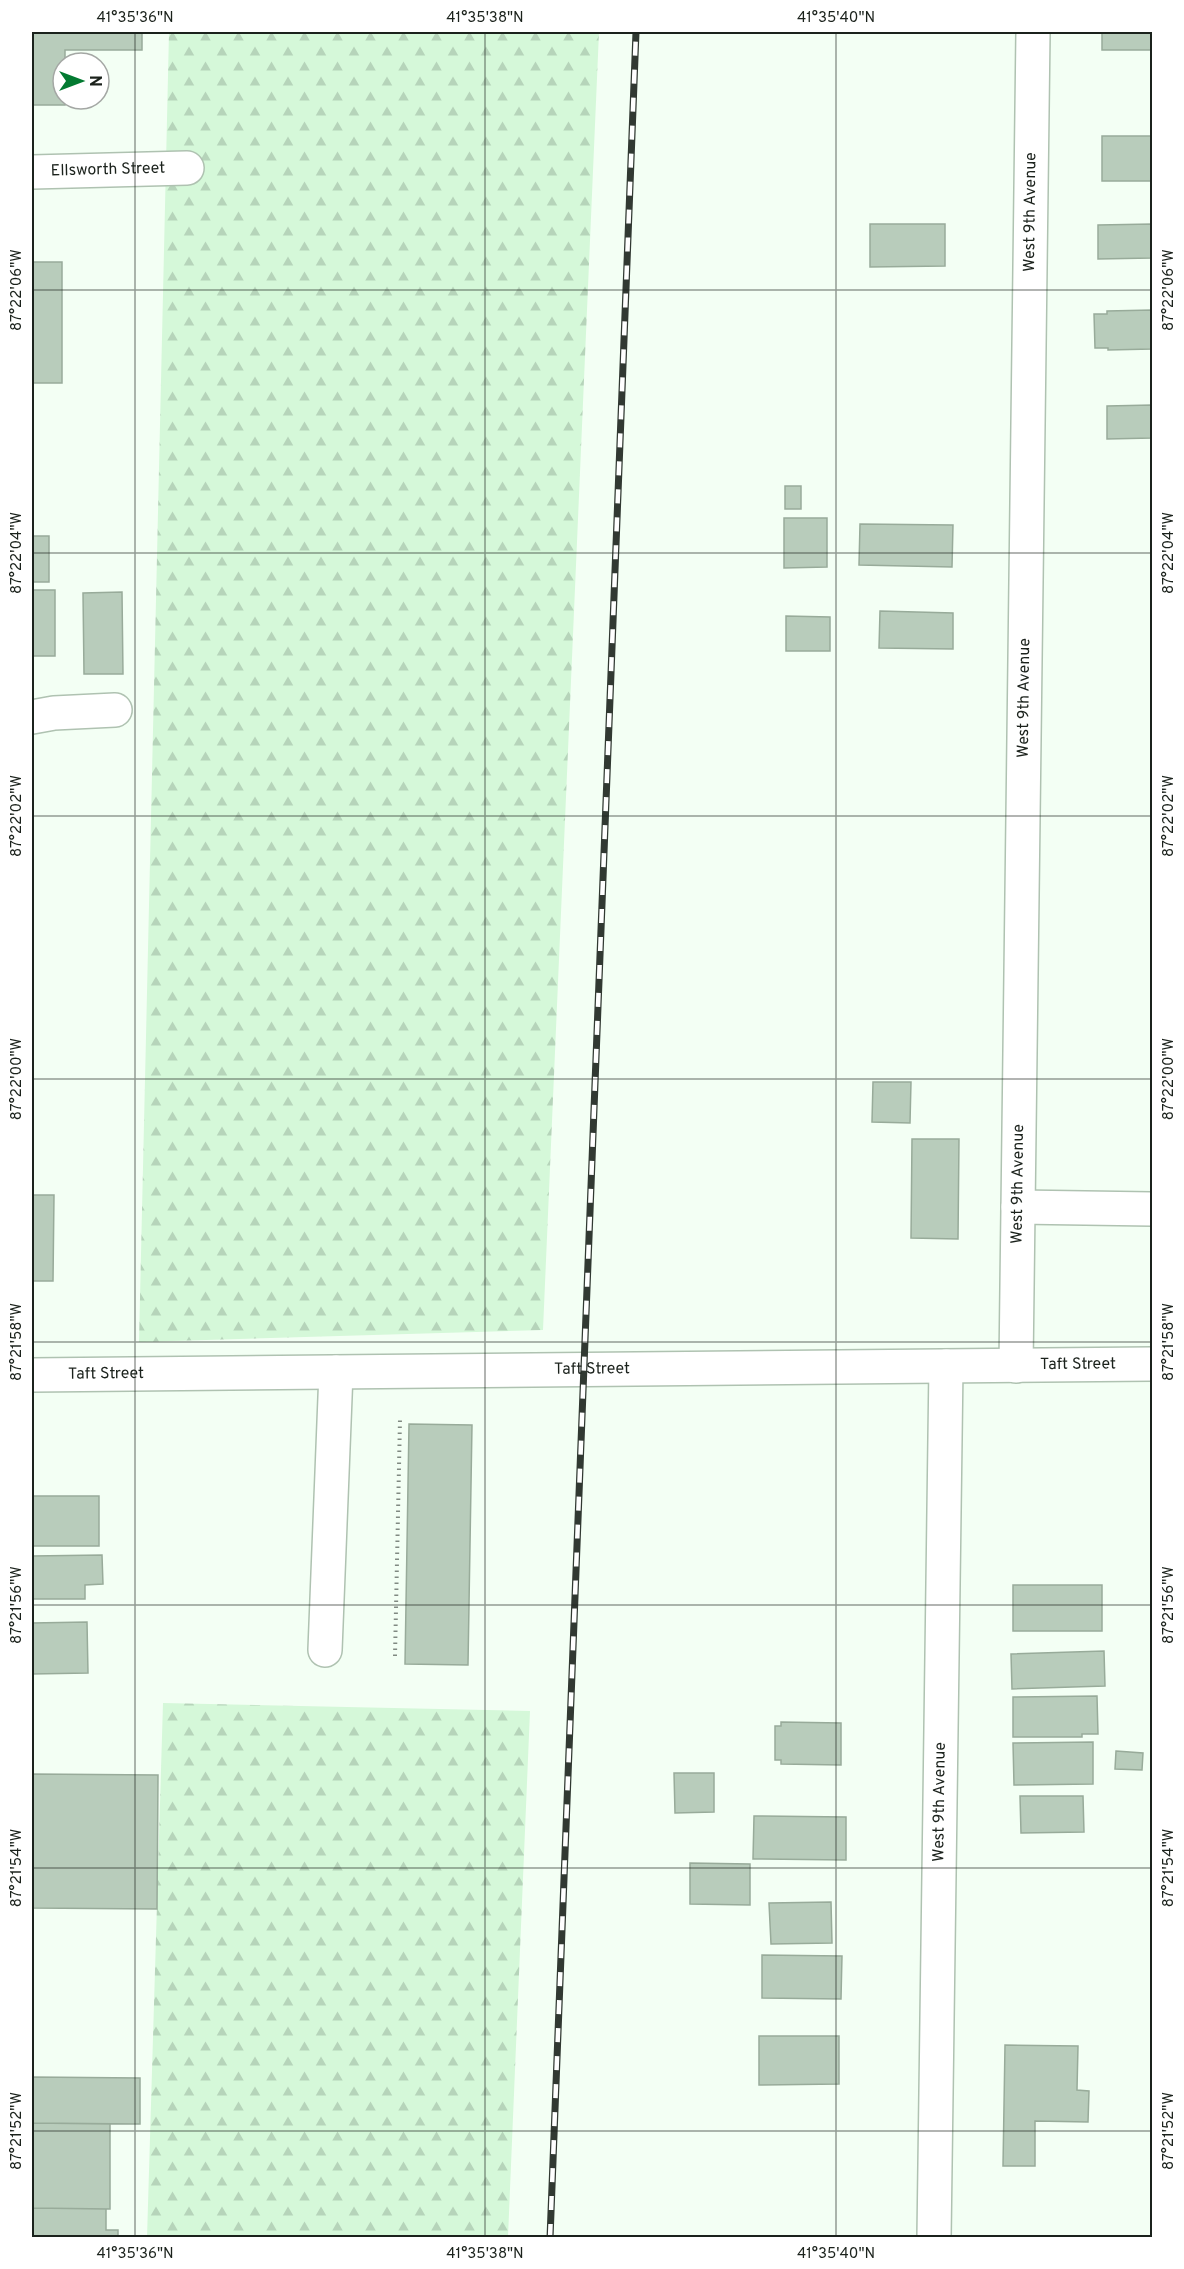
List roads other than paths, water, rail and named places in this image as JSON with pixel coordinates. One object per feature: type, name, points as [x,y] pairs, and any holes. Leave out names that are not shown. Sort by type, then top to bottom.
[{"type":"street","name":"West 9th Avenue","points":[[1016,1366],[1033,32]]},
{"type":"street","name":"Ellsworth Street","points":[[32,172],[186,168]]},
{"type":"street","points":[[32,717],[54,713],[115,710]]},
{"type":"street","points":[[1018,1207],[1152,1209]]},
{"type":"street","name":"Taft Street","points":[[32,1375],[1152,1364]]},
{"type":"street","name":"West 9th Avenue","points":[[934,2238],[946,1366]]},
{"type":"street","points":[[325,1650],[336,1372]]},
{"type":"railway","points":[[550,2238],[636,32]]}]
